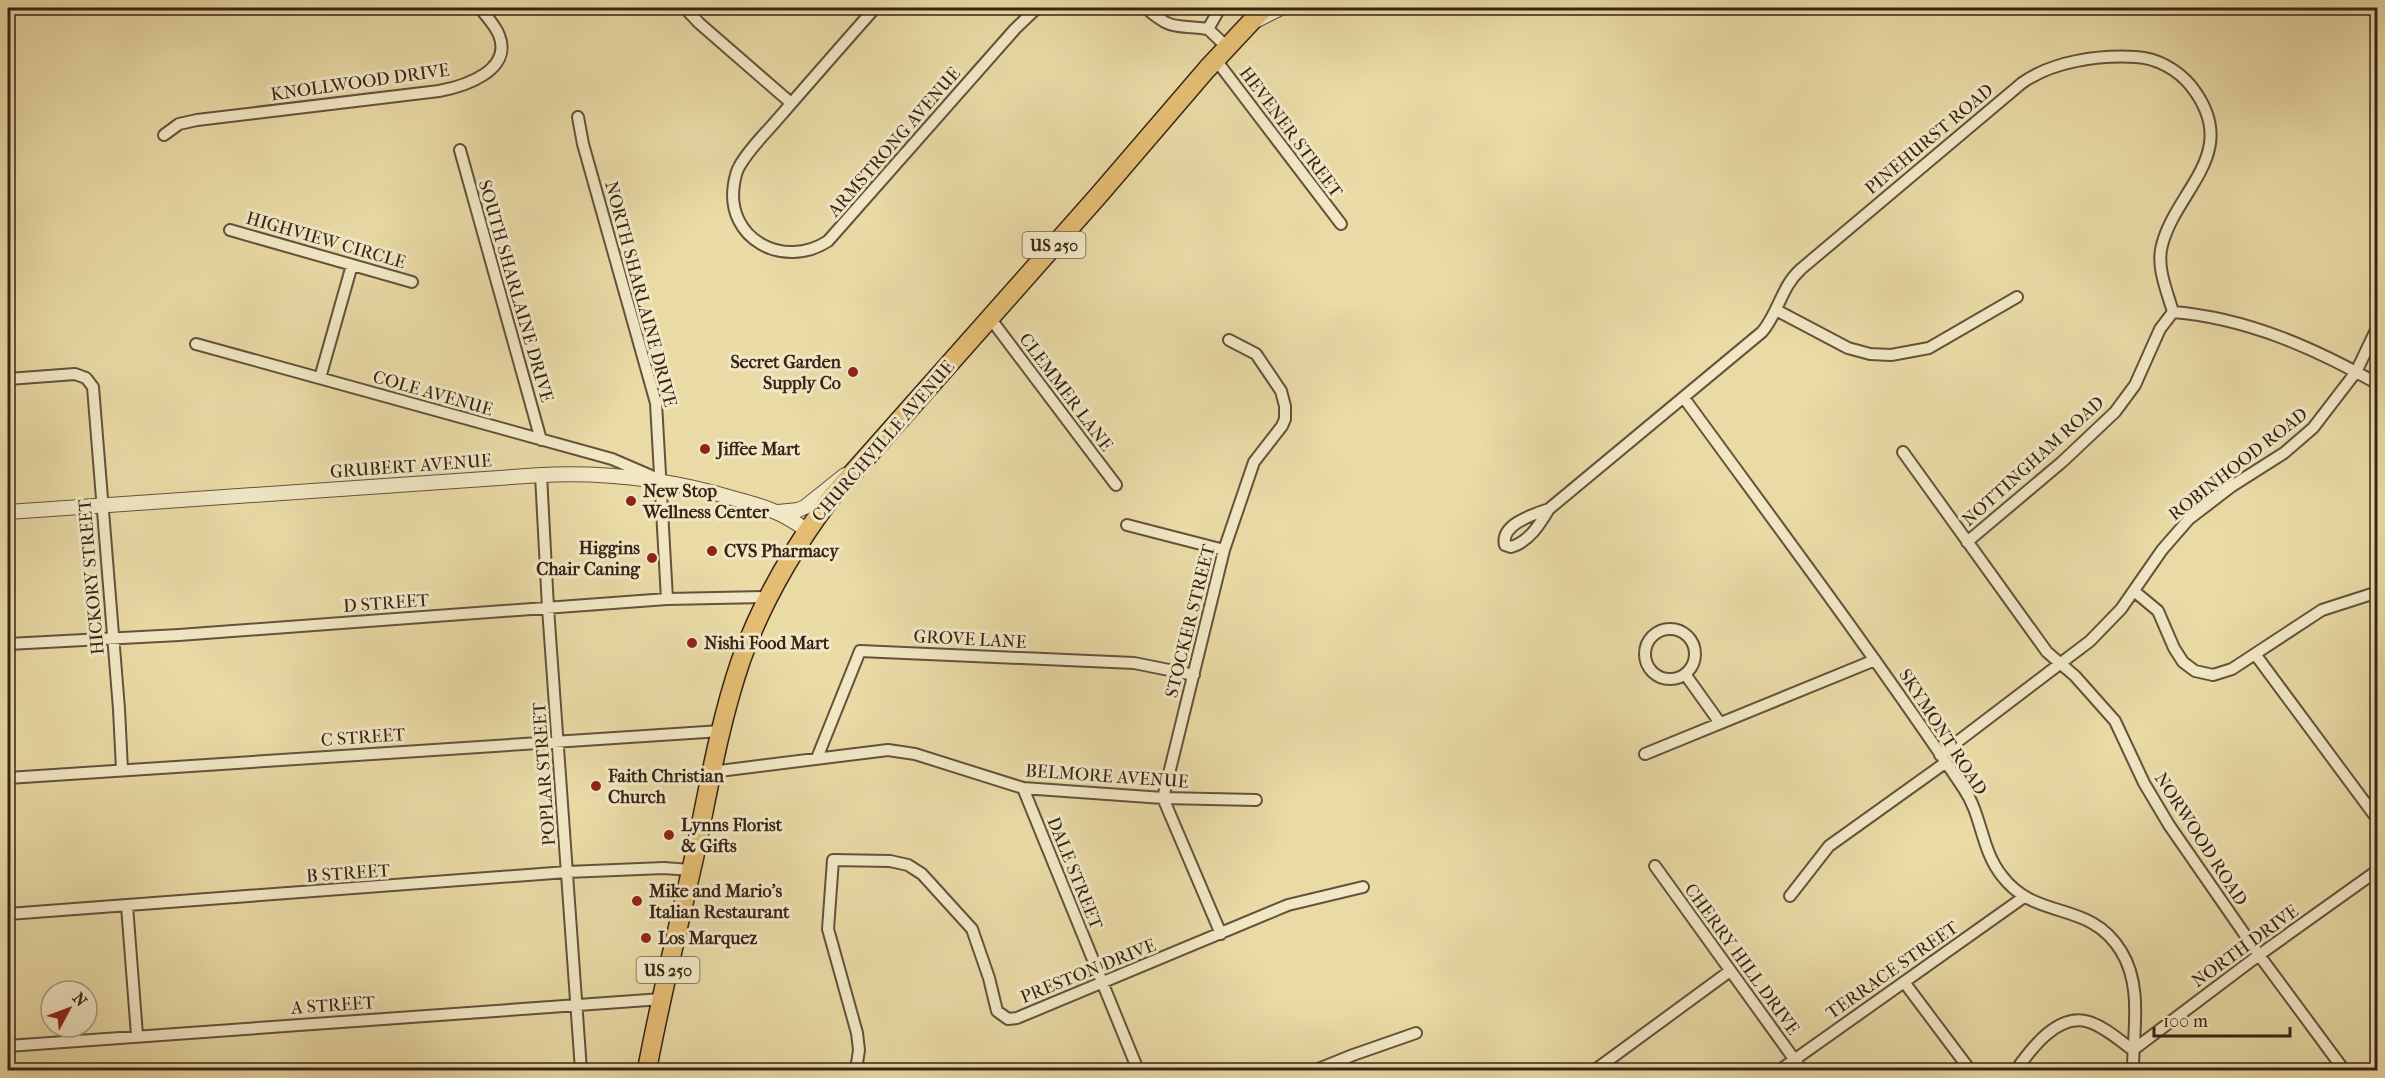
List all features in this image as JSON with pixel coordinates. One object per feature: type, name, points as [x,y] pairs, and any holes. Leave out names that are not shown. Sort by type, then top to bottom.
[{"type":"main road","name":"CHURCHVILLE AVENUE","points":[[646,1071],[721,731],[740,663],[768,597],[807,531],[834,494],[1221,53],[1264,8]]},
{"type":"street","name":"KNOLLWOOD DRIVE","points":[[164,135],[178,124],[197,120],[440,91],[457,86],[489,72],[500,56],[500,37],[480,8]]},
{"type":"street","points":[[685,8],[699,23],[791,103],[875,8]]},
{"type":"street","name":"ARMSTRONG AVENUE","points":[[791,103],[744,160],[735,176],[733,196],[736,214],[744,229],[756,240],[774,250],[792,253],[807,251],[828,241],[1015,29],[1037,8]]},
{"type":"street","points":[[1146,8],[1157,18],[1172,26],[1208,29],[1220,8]]},
{"type":"street","points":[[1248,26],[1281,8]]},
{"type":"street","name":"HEVENER STREET","points":[[1208,29],[1221,53],[1341,224]]},
{"type":"street","name":"PINEHURST ROAD","points":[[1549,509],[1762,332],[1776,310],[1783,291],[1797,272],[2026,80],[2047,69],[2074,62],[2132,56],[2159,62],[2187,82],[2205,109],[2209,125],[2208,148],[2202,169],[2171,223],[2161,248],[2160,264],[2173,312]]},
{"type":"street","name":"NORTH SHARLAINE DRIVE","points":[[578,117],[583,144],[654,396],[658,426],[659,480],[667,599]]},
{"type":"street","name":"SOUTH SHARLAINE DRIVE","points":[[460,150],[541,441]]},
{"type":"street","name":"HIGHVIEW CIRCLE","points":[[230,230],[412,282]]},
{"type":"street","points":[[320,378],[352,265]]},
{"type":"street","points":[[1776,310],[1848,348],[1870,354],[1898,355],[1929,348],[2018,297]]},
{"type":"street","points":[[2173,312],[2214,318],[2269,333],[2313,350],[2378,384]]},
{"type":"street","name":"NOTTINGHAM ROAD","points":[[1967,542],[2062,462],[2115,412],[2135,386],[2160,329],[2173,312]]},
{"type":"street","name":"CLEMMER LANE","points":[[990,318],[1116,485]]},
{"type":"street","name":"ROBINHOOD ROAD","points":[[1790,896],[1829,846],[1943,759],[2098,634],[2118,613],[2162,550],[2186,522],[2227,489],[2272,461],[2303,438],[2320,421],[2356,372],[2378,326]]},
{"type":"street","name":"STOCKER STREET","points":[[1163,798],[1224,550],[1254,462],[1282,426],[1286,413],[1281,391],[1256,354],[1229,340]]},
{"type":"street","name":"COLE AVENUE","points":[[196,344],[624,463],[659,480]]},
{"type":"street","name":"HICKORY STREET","points":[[8,379],[75,374],[90,381],[93,387],[122,770]]},
{"type":"street","name":"SKYMONT ROAD","points":[[1684,398],[1875,660],[1970,799],[1994,865],[2003,878],[2024,897],[2039,905],[2077,914],[2091,921],[2107,933],[2120,949],[2128,965],[2134,990],[2133,1071]]},
{"type":"street","name":"NORWOOD ROAD","points":[[1903,453],[2047,652],[2075,676],[2115,721],[2144,783],[2169,825],[2259,955],[2344,1071]]},
{"type":"street","points":[[778,512],[805,507],[826,488],[860,465]]},
{"type":"street","name":"GRUBERT AVENUE","points":[[8,512],[541,475],[616,475],[659,480],[723,495],[778,512],[807,531]]},
{"type":"street","name":"POPLAR STREET","points":[[541,475],[548,608],[581,1071]]},
{"type":"street","points":[[1127,525],[1224,550]]},
{"type":"street","points":[[2134,591],[2158,611],[2176,653],[2185,665],[2207,675],[2222,674],[2322,610],[2378,592]]},
{"type":"street","name":"D STREET","points":[[8,644],[179,635],[667,599],[768,597]]},
{"type":"street","points":[[1671,628],[1688,636],[1693,643],[1695,654],[1692,666],[1685,674],[1675,678],[1664,678],[1650,669],[1645,659],[1645,649],[1654,634],[1671,628]]},
{"type":"street","name":"GROVE LANE","points":[[817,758],[860,651],[1134,663],[1194,675]]},
{"type":"street","points":[[2255,654],[2378,820]]},
{"type":"street","points":[[1645,754],[1875,660]]},
{"type":"street","points":[[1685,674],[1720,723]]},
{"type":"street","name":"C STREET","points":[[8,778],[721,731]]},
{"type":"street","name":"BELMORE AVENUE","points":[[711,772],[878,750],[905,752],[1023,789],[1163,798],[1257,800]]},
{"type":"street","name":"DALE STREET","points":[[1023,789],[1138,1071]]},
{"type":"street","points":[[1163,798],[1221,934]]},
{"type":"street","name":"PRESTON DRIVE","points":[[856,1071],[859,1050],[857,1033],[828,929],[832,860],[890,861],[912,867],[925,877],[950,903],[974,934],[998,1011],[1003,1017],[1017,1018],[1288,905],[1363,887]]},
{"type":"street","name":"CHERRY HILL DRIVE","points":[[1655,866],[1802,1071]]},
{"type":"street","name":"B STREET","points":[[8,914],[567,872],[664,868],[690,870]]},
{"type":"street","name":"NORTH DRIVE","points":[[2133,1050],[2259,955],[2378,870]]},
{"type":"street","name":"TERRACE STREET","points":[[1780,1071],[2024,897]]},
{"type":"street","points":[[127,906],[137,1035]]},
{"type":"street","points":[[1595,1071],[1621,1049],[1730,971]]},
{"type":"street","points":[[1904,982],[1970,1071]]},
{"type":"street","name":"A STREET","points":[[8,1046],[662,999]]},
{"type":"street","points":[[2016,1071],[2045,1037],[2073,1021],[2084,1021],[2098,1026],[2133,1050]]},
{"type":"street","points":[[1316,1071],[1353,1054],[1416,1034]]},
{"type":"place","name":"Secret Garden Supply Co","points":[[853,372]]},
{"type":"place","name":"Jiffee Mart","points":[[705,449]]},
{"type":"place","name":"New Stop Wellness Center","points":[[631,501]]},
{"type":"place","name":"CVS Pharmacy","points":[[712,551]]},
{"type":"place","name":"Higgins Chair Caning","points":[[652,558]]},
{"type":"place","name":"Nishi Food Mart","points":[[692,643]]},
{"type":"place","name":"Faith Christian Church","points":[[596,786]]},
{"type":"place","name":"Lynns Florist & Gifts","points":[[669,835]]},
{"type":"place","name":"Mike and Mario's Italian Restaurant","points":[[637,901]]},
{"type":"place","name":"Los Marquez","points":[[646,938]]}]
